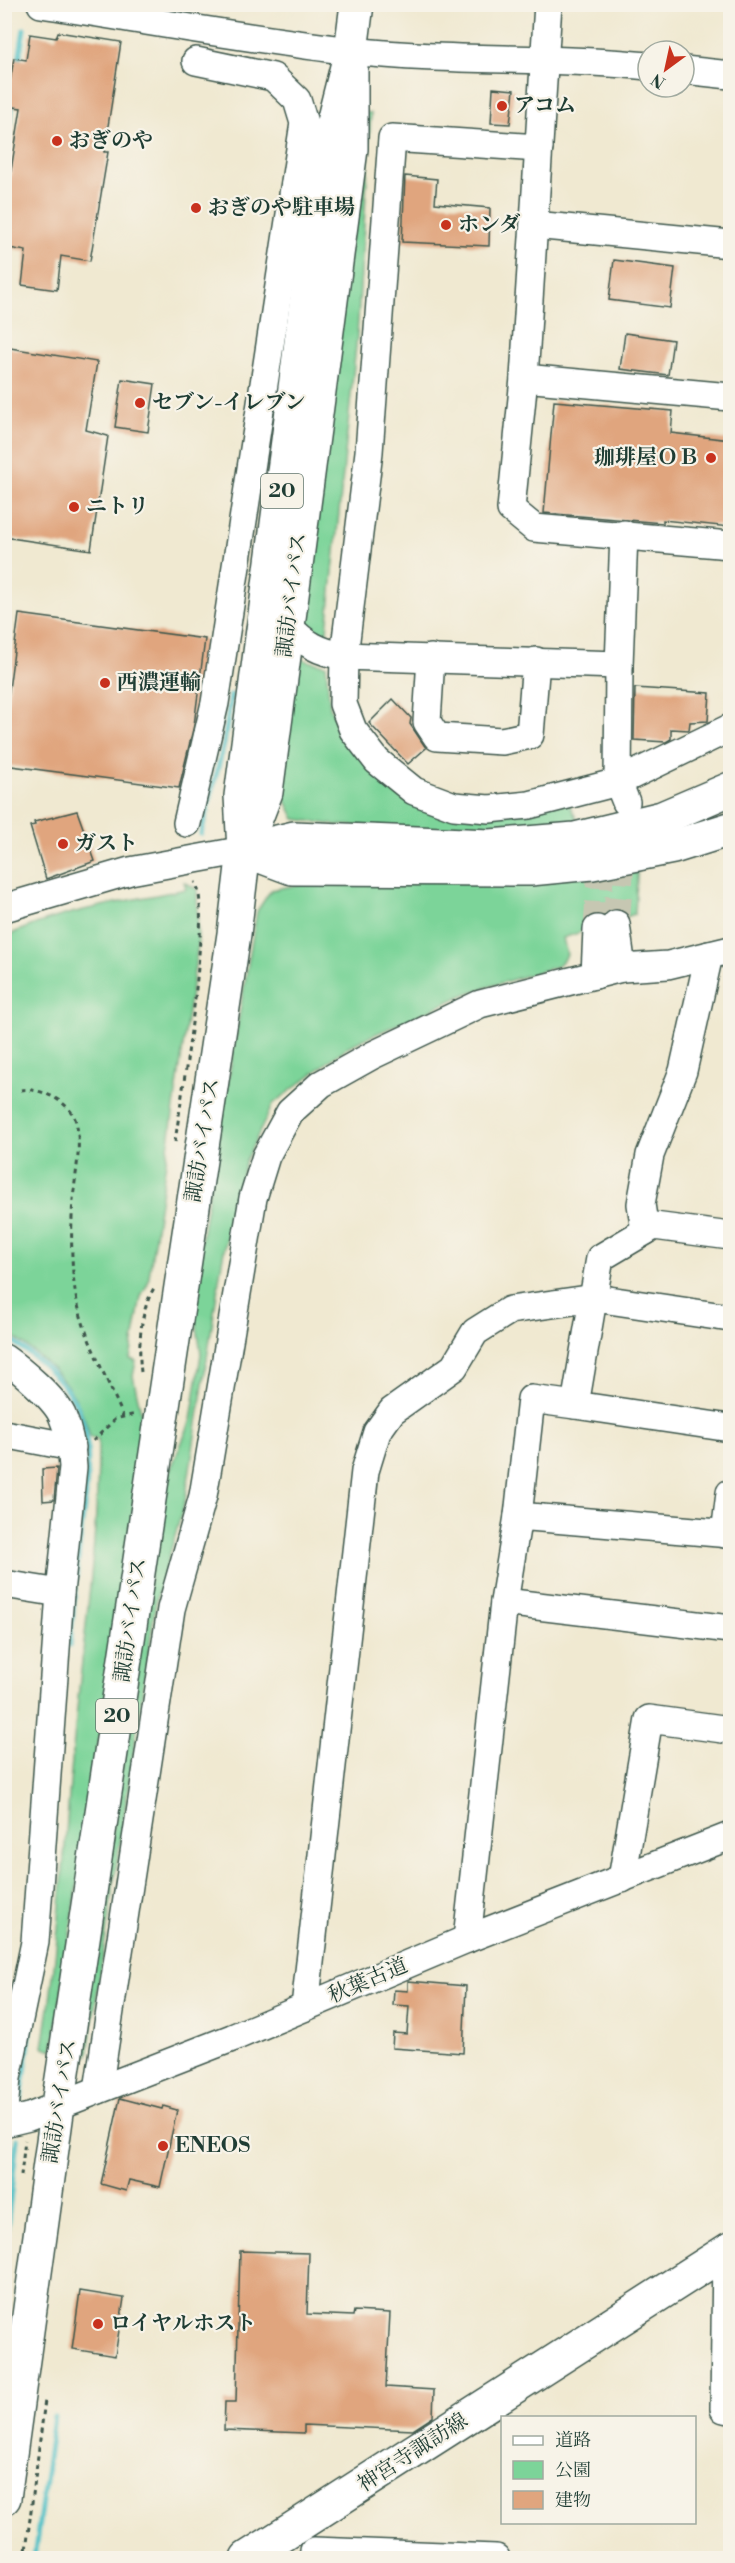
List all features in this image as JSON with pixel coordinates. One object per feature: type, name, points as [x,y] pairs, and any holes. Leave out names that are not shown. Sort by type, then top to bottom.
[{"type":"main road","name":"諏訪バイパス","points":[[4,2498],[15,2344],[58,2105],[234,934],[244,850],[241,796],[291,420],[286,290],[351,51],[357,4]]},
{"type":"main road","name":"諏訪バイパス","points":[[244,850],[266,792],[351,148],[351,51]]},
{"type":"main road","points":[[244,850],[294,838],[490,846],[575,839],[662,818],[730,789]]},
{"type":"main road","points":[[244,850],[292,868],[530,869],[592,863],[672,847],[730,829]]},
{"type":"main road","name":"神宮寺諏訪線","points":[[247,2559],[311,2544],[728,2250]]},
{"type":"street","points":[[41,4],[183,15],[351,51],[447,59],[636,65]]},
{"type":"street","points":[[548,4],[524,378],[511,509],[534,528],[730,545]]},
{"type":"street","points":[[187,823],[215,703],[236,542],[256,415],[286,290],[304,123],[297,100],[273,77],[196,61]]},
{"type":"street","points":[[696,71],[730,75]]},
{"type":"street","points":[[539,148],[392,138],[369,452],[344,656],[344,704],[353,729],[377,761],[414,791],[454,806],[489,809],[612,794],[730,728]]},
{"type":"street","points":[[534,225],[730,244]]},
{"type":"street","points":[[524,378],[730,397]]},
{"type":"street","points":[[256,415],[291,420]]},
{"type":"street","points":[[612,794],[624,534]]},
{"type":"street","points":[[236,542],[275,548]]},
{"type":"street","points":[[288,626],[304,643],[326,653],[344,656],[619,665]]},
{"type":"street","points":[[431,658],[427,722],[437,737],[501,741],[530,735],[536,661]]},
{"type":"street","points":[[4,908],[130,871],[244,850]]},
{"type":"street","points":[[595,975],[606,927],[622,968]]},
{"type":"street","points":[[98,2090],[171,1609],[203,1496],[253,1198],[266,1156],[290,1112],[321,1084],[342,1072],[480,1004],[622,968],[668,965],[720,953]]},
{"type":"street","points":[[645,1232],[641,1204],[650,1155],[683,1071],[720,953]]},
{"type":"street","points":[[575,1405],[595,1299],[600,1258],[654,1226],[730,1236]]},
{"type":"street","points":[[305,2007],[364,1471],[377,1432],[392,1411],[454,1367],[476,1332],[510,1310],[595,1299],[730,1318]]},
{"type":"street","points":[[4,1358],[23,1371],[61,1414],[82,1444],[72,1488],[60,1593],[36,1942],[7,2078],[4,2110]]},
{"type":"street","points":[[467,1939],[504,1602],[519,1516],[531,1399],[730,1428]]},
{"type":"street","points":[[4,1434],[82,1444]]},
{"type":"street","points":[[519,1516],[728,1534],[730,1493]]},
{"type":"street","points":[[4,1584],[60,1593]]},
{"type":"street","points":[[504,1602],[730,1629]]},
{"type":"street","points":[[622,1879],[649,1719],[730,1730]]},
{"type":"street","name":"秋葉古道","points":[[4,2123],[28,2117],[98,2090],[467,1939],[730,1836]]},
{"type":"street","points":[[728,2250],[724,2409],[730,2409]]},
{"type":"street","points":[[311,2544],[496,2559]]},
{"type":"path","points":[[174,1154],[201,940],[200,890],[194,881],[187,879]]},
{"type":"path","points":[[21,1090],[32,1088],[51,1097],[65,1106],[76,1121],[78,1152],[73,1203],[74,1283],[82,1322],[123,1416],[115,1419],[82,1444]]},
{"type":"path","points":[[141,1377],[139,1354],[147,1300],[157,1284]]},
{"type":"green space","points":[[366,112],[371,113],[357,336],[326,640],[310,633],[303,621]]},
{"type":"green space","points":[[295,653],[307,661],[326,665],[330,707],[336,719],[398,790],[568,802],[577,820],[574,824],[522,834],[336,825],[295,819],[281,791]]},
{"type":"green space","points":[[638,861],[635,914],[563,938],[567,955],[558,966],[468,993],[349,1046],[273,1104],[246,1160],[232,1210],[222,1261],[185,1501],[156,1602],[88,2055],[80,2054],[164,1485],[191,1420],[201,1354],[192,1294],[257,911],[271,890],[307,883]]},
{"type":"green space","points":[[184,882],[197,889],[198,945],[148,1283],[141,1296],[130,1359],[136,1361],[133,1376],[145,1430],[53,2050],[43,2047],[58,1932],[93,1552],[98,1439],[90,1437],[85,1418],[77,1402],[58,1375],[34,1352],[5,1330],[5,937],[71,913],[186,889]]},
{"type":"building","name":"おぎのや","points":[[58,32],[121,42],[104,152],[108,152],[90,261],[61,256],[57,290],[22,285],[26,251],[4,247],[4,214],[21,108],[6,106],[14,58],[26,60],[30,34],[56,38]]},
{"type":"building","name":"アコム","points":[[493,88],[514,90],[510,124],[491,123]]},
{"type":"building","name":"ホンダ","points":[[405,176],[437,179],[435,203],[490,208],[489,246],[402,242]]},
{"type":"building","points":[[614,260],[675,268],[670,308],[609,300]]},
{"type":"building","points":[[625,333],[673,340],[668,375],[620,369]]},
{"type":"building","points":[[4,347],[97,362],[86,430],[108,436],[91,550],[4,537]]},
{"type":"building","points":[[122,379],[155,384],[148,432],[115,427]]},
{"type":"building","points":[[554,401],[673,411],[671,433],[730,440],[730,527],[663,520],[663,523],[544,513]]},
{"type":"building","name":"西濃運輸","points":[[19,614],[205,639],[194,725],[179,788],[4,765],[4,727]]},
{"type":"building","points":[[635,688],[710,693],[708,721],[690,722],[689,730],[671,729],[671,739],[666,742],[634,740]]},
{"type":"building","points":[[393,699],[411,718],[410,724],[426,748],[408,764],[369,723]]},
{"type":"building","name":"ガスト","points":[[77,811],[95,861],[46,879],[30,826],[35,825],[34,822]]},
{"type":"building","points":[[57,1468],[54,1500],[43,1501],[42,1469]]},
{"type":"building","points":[[408,1981],[466,1986],[463,2053],[392,2048],[393,2033],[407,2034],[409,2006],[393,2005],[394,1990],[408,1991]]},
{"type":"building","points":[[120,2098],[162,2109],[163,2106],[177,2110],[160,2187],[129,2180],[126,2191],[101,2184]]},
{"type":"building","points":[[240,2251],[309,2253],[307,2314],[353,2316],[354,2311],[390,2313],[386,2387],[434,2390],[433,2417],[413,2430],[304,2425],[304,2433],[224,2430],[225,2402],[236,2402]]},
{"type":"building","name":"ロイヤルホスト","points":[[80,2291],[124,2298],[115,2356],[72,2349]]},
{"type":"waterway","points":[[18,66],[24,29]]},
{"type":"waterway","points":[[4,159],[13,102]]},
{"type":"waterway","points":[[201,834],[224,744],[231,695]]},
{"type":"waterway","points":[[4,1335],[34,1357],[62,1384],[76,1404],[86,1436],[88,1454],[86,1489],[70,1645]]},
{"type":"waterway","points":[[21,2099],[32,2021]]},
{"type":"waterway","points":[[4,2254],[17,2139]]},
{"type":"waterway","points":[[34,2558],[54,2417]]},
{"type":"tunnel","points":[[597,929],[604,807]]},
{"type":"tunnel","points":[[616,924],[623,839]]},
{"type":"place","name":"アコム","points":[[502,106]]},
{"type":"place","name":"おぎのや","points":[[57,141]]},
{"type":"place","name":"おぎのや駐車場","points":[[196,208]]},
{"type":"place","name":"ホンダ","points":[[446,225]]},
{"type":"place","name":"セブン-イレブン","points":[[140,403]]},
{"type":"place","name":"珈琲屋ＯＢ","points":[[711,458]]},
{"type":"place","name":"ニトリ","points":[[74,507]]},
{"type":"place","name":"西濃運輸","points":[[105,683]]},
{"type":"place","name":"ガスト","points":[[63,844]]},
{"type":"place","name":"ENEOS","points":[[163,2146]]},
{"type":"place","name":"ロイヤルホスト","points":[[98,2324]]}]
